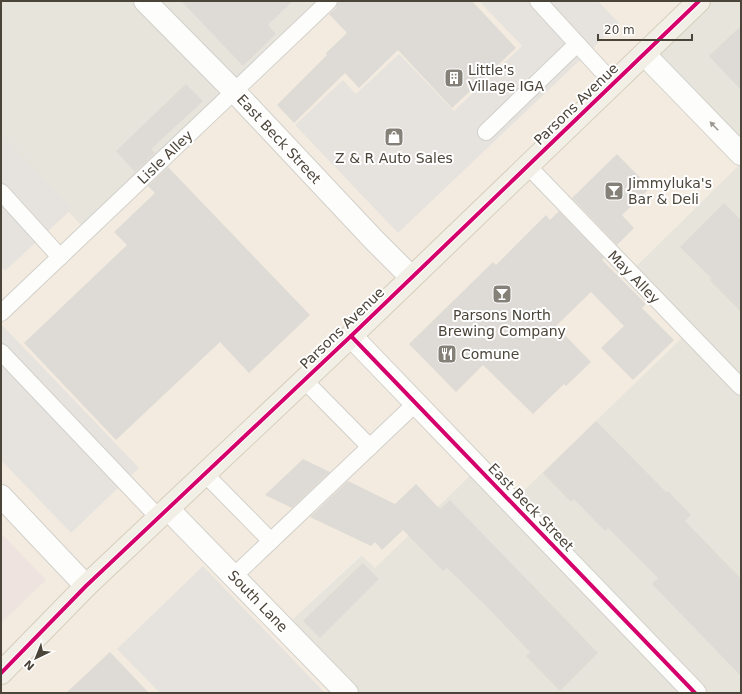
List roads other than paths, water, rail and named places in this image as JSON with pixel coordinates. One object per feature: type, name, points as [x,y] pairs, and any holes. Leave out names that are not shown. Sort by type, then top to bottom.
[{"type":"main road","name":"Parsons Avenue","points":[[1,673],[86,586],[351,336],[700,1]]},
{"type":"street","name":"East Beck Street","points":[[145,1],[234,91],[374,240],[411,277]]},
{"type":"street","points":[[644,54],[741,154]]},
{"type":"street","name":"East Beck Street","points":[[351,336],[695,693]]},
{"type":"street","points":[[1,496],[86,586]]},
{"type":"street","name":"South Lane","points":[[163,514],[234,576],[347,693]]},
{"type":"lane","name":"Lisle Alley","points":[[1,313],[328,1]]},
{"type":"lane","points":[[538,1],[613,83]]},
{"type":"lane","points":[[486,132],[577,44]]},
{"type":"lane","name":"May Alley","points":[[528,166],[741,387]]},
{"type":"lane","points":[[1,192],[60,256]]},
{"type":"lane","points":[[1,352],[163,514]]},
{"type":"lane","points":[[304,380],[370,447]]},
{"type":"lane","points":[[234,576],[415,404]]},
{"type":"lane","points":[[205,474],[271,541]]},
{"type":"place","name":"Little's Village IGA","points":[[454,78]]},
{"type":"place","name":"Z & R Auto Sales","points":[[394,137]]},
{"type":"place","name":"Jimmyluka's Bar & Deli","points":[[614,191]]},
{"type":"place","name":"Parsons North Brewing Company","points":[[502,294]]},
{"type":"place","name":"Comune","points":[[447,354]]}]
